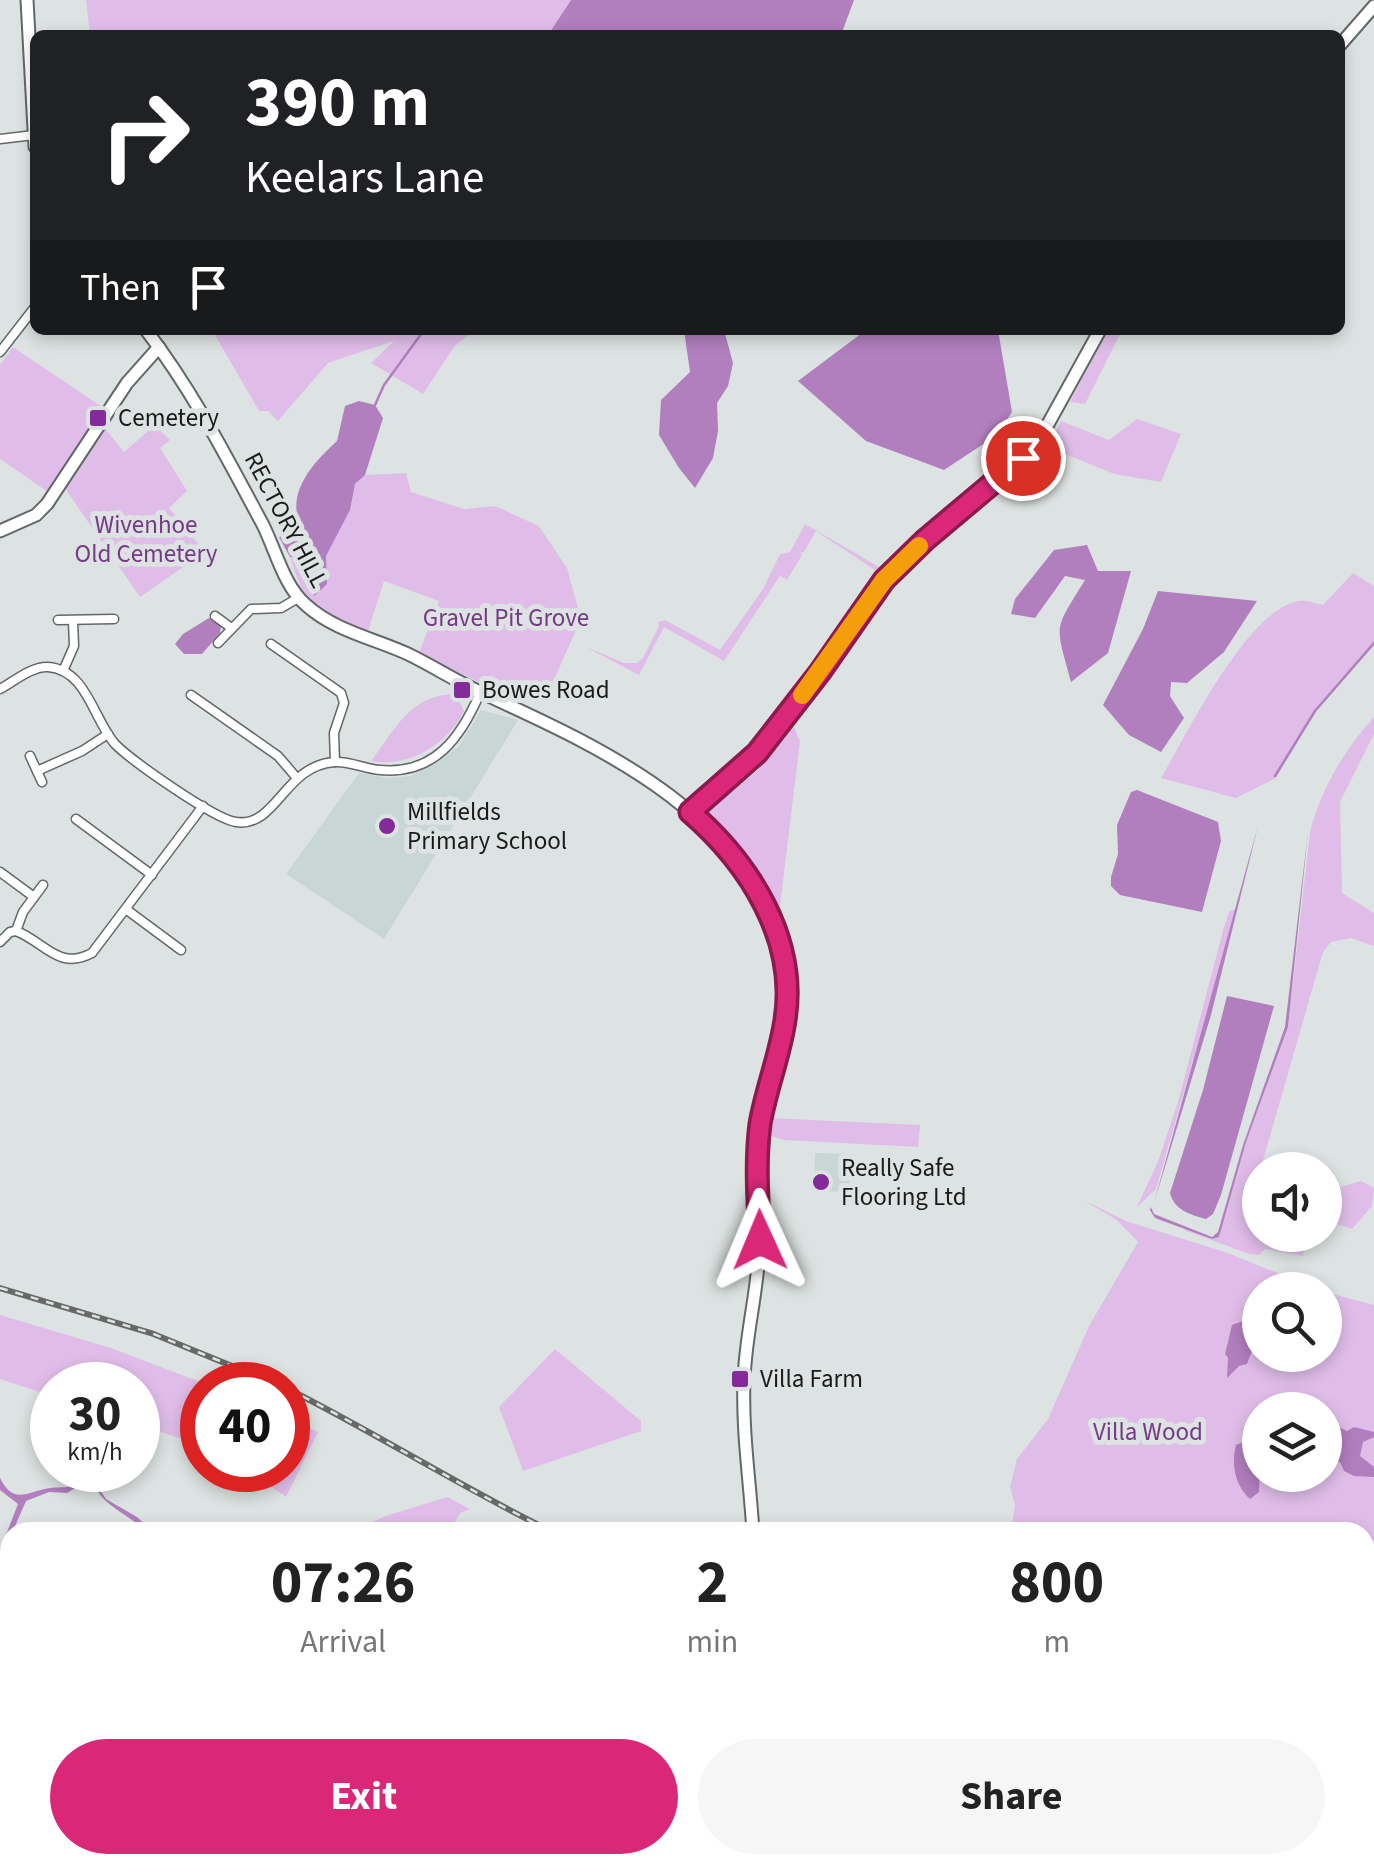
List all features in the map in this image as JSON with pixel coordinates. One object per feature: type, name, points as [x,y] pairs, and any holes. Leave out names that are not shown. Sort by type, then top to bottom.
[{"type":"street","points":[[28,0],[30,45]]},
{"type":"street","points":[[1345,39],[1374,6]]},
{"type":"street","points":[[0,139],[30,135]]},
{"type":"street","points":[[0,352],[30,313]]},
{"type":"street","name":"RECTORY HILL","points":[[150,335],[214,433],[298,598],[345,631],[410,655],[605,754],[690,812],[729,850],[756,886],[775,929],[788,978],[785,1022],[761,1118],[758,1150],[759,1256],[744,1398],[753,1522]]},
{"type":"street","points":[[690,812],[757,753],[884,580],[925,540],[1030,452],[1097,335]]},
{"type":"street","points":[[0,531],[36,515],[47,504],[127,383],[159,347]]},
{"type":"street","points":[[218,643],[251,608],[276,609],[298,598]]},
{"type":"street","points":[[215,616],[230,627]]},
{"type":"street","points":[[58,620],[110,622]]},
{"type":"street","points":[[63,670],[74,646],[73,622]]},
{"type":"street","points":[[272,659],[274,647],[341,693],[344,703],[334,732],[335,762]]},
{"type":"street","points":[[0,690],[38,668],[63,670],[83,689],[108,734],[127,754],[229,821],[256,820],[296,777],[311,768],[335,762],[387,770],[433,758],[454,741],[480,693]]},
{"type":"street","points":[[196,694],[278,756],[296,777]]},
{"type":"street","points":[[36,770],[82,752],[108,734]]},
{"type":"street","points":[[30,756],[42,782]]},
{"type":"street","points":[[0,942],[16,931],[59,958],[82,958],[92,953],[202,806]]},
{"type":"street","points":[[77,823],[152,875]]},
{"type":"street","points":[[2,867],[34,897]]},
{"type":"street","points":[[16,931],[23,912],[43,886]]},
{"type":"street","points":[[126,910],[178,945]]},
{"type":"shaded area","points":[[571,0],[854,0],[843,30],[551,30]]},
{"type":"shaded area","points":[[685,335],[725,335],[733,363],[728,386],[717,403],[718,431],[713,458],[695,488],[659,435],[661,400],[690,372]]},
{"type":"shaded area","points":[[859,335],[999,335],[1012,412],[997,435],[944,470],[866,441],[798,381]]},
{"type":"shaded area","points":[[359,401],[375,405],[383,418],[365,475],[355,484],[350,510],[326,556],[327,584],[314,596],[304,554],[290,557],[279,537],[295,533],[300,525],[297,500],[305,478],[337,441],[345,406]]},
{"type":"shaded area","points":[[1087,545],[1098,571],[1131,571],[1108,653],[1071,682],[1060,628],[1085,580],[1065,576],[1035,618],[1011,614],[1015,599],[1054,550]]},
{"type":"shaded area","points":[[1158,591],[1257,601],[1224,652],[1187,683],[1171,682],[1170,696],[1184,718],[1161,752],[1129,735],[1103,705],[1143,629]]},
{"type":"shaded area","points":[[209,618],[221,626],[220,633],[202,654],[184,654],[175,644],[183,634]]},
{"type":"shaded area","name":"Millfields Primary School","points":[[481,710],[518,720],[384,939],[286,874],[359,773],[389,778],[410,776],[435,764],[458,747]]},
{"type":"shaded area","points":[[1137,790],[1218,822],[1221,841],[1202,912],[1120,895],[1111,886],[1118,854],[1117,825],[1131,792]]},
{"type":"shaded area","points":[[1258,826],[1211,1015],[1154,1203]]},
{"type":"shaded area","points":[[1308,832],[1288,1027],[1242,1152],[1219,1237],[1212,1239],[1155,1218],[1151,1207],[1154,1214],[1212,1237],[1218,1232],[1243,1145],[1285,1027]]},
{"type":"shaded area","points":[[1227,996],[1274,1006],[1221,1195],[1213,1214],[1206,1219],[1179,1208],[1170,1193],[1203,1090]]},
{"type":"shaded area","points":[[815,1153],[850,1154],[849,1191],[814,1192]]},
{"type":"shaded area","points":[[1242,1321],[1242,1365],[1227,1378],[1225,1354],[1232,1325]]},
{"type":"shaded area","points":[[1342,1428],[1374,1432],[1374,1437],[1363,1442],[1360,1456],[1374,1467],[1374,1477],[1344,1471]]},
{"type":"shaded area","points":[[1242,1443],[1242,1488],[1234,1460],[1236,1445]]},
{"type":"shaded area","points":[[0,1478],[16,1494],[49,1492],[26,1501],[17,1522],[11,1522],[18,1504],[0,1490]]},
{"type":"shaded area","points":[[98,1492],[142,1522],[134,1522],[106,1501]]},
{"type":"green space","points":[[86,0],[571,0],[551,30],[89,30]]},
{"type":"green space","points":[[215,335],[468,335],[454,347],[423,394],[371,363],[394,341],[328,363],[278,421],[268,411],[259,411]]},
{"type":"green space","points":[[1104,335],[1120,335],[1085,404],[1070,402]]},
{"type":"green space","points":[[13,347],[105,409],[48,492],[0,459],[0,365]]},
{"type":"green space","points":[[1137,419],[1181,434],[1161,482],[1114,474],[1048,447],[1061,421],[1109,440]]},
{"type":"green space","name":"Wivenhoe Old Cemetery","points":[[155,425],[170,440],[160,448],[187,491],[169,508],[205,552],[140,597],[64,487],[103,426],[124,452]]},
{"type":"green space","name":"Gravel Pit Grove","points":[[406,473],[411,492],[464,509],[495,506],[539,526],[567,568],[581,619],[552,684],[521,703],[419,653],[439,601],[384,581],[367,634],[316,608],[302,589],[290,557],[304,554],[313,595],[327,584],[325,557],[350,510],[355,484],[365,475]]},
{"type":"green space","points":[[805,524],[881,568],[878,572],[816,531],[787,580],[780,576],[724,661],[664,627],[639,675],[586,647],[624,663],[637,663],[643,658],[658,622],[665,620],[720,650],[763,589],[780,554],[790,552]]},
{"type":"green space","points":[[1353,573],[1374,586],[1374,643],[1315,711],[1276,778],[1236,798],[1161,778],[1220,676],[1260,625],[1280,609],[1300,601],[1323,605]]},
{"type":"green space","points":[[456,694],[464,711],[437,744],[399,761],[371,761],[415,707],[427,700]]},
{"type":"green space","points":[[1374,717],[1374,734],[1340,802],[1342,893],[1374,913],[1374,946],[1351,938],[1331,942],[1323,952],[1265,1152],[1243,1152],[1288,1027],[1310,832],[1320,801],[1353,743]]},
{"type":"green space","points":[[794,727],[800,741],[779,914],[749,859],[705,813],[756,772]]},
{"type":"green space","points":[[1237,908],[1156,1189],[1137,1207],[1159,1159],[1178,1102],[1229,912]]},
{"type":"green space","points":[[769,1118],[920,1125],[918,1147],[784,1140],[768,1135]]},
{"type":"green space","points":[[1242,1156],[1242,1251],[1184,1230],[1188,1228],[1212,1239],[1219,1237]]},
{"type":"green space","points":[[1361,1181],[1374,1188],[1372,1206],[1352,1229],[1342,1226],[1342,1187]]},
{"type":"green space","name":"Villa Wood","points":[[1083,1200],[1126,1221],[1275,1272],[1242,1272],[1242,1372],[1342,1372],[1342,1297],[1374,1305],[1374,1522],[1012,1522],[1015,1505],[1010,1487],[1017,1459],[1048,1419],[1089,1326],[1138,1242],[1117,1220]]},
{"type":"green space","points":[[0,1315],[148,1362],[30,1362],[30,1389],[0,1379]]},
{"type":"green space","points":[[555,1349],[641,1421],[641,1431],[523,1471],[499,1407]]},
{"type":"green space","points":[[160,1367],[180,1374],[180,1438],[160,1432]]},
{"type":"green space","points":[[310,1428],[318,1432],[310,1448]]},
{"type":"green space","points":[[447,1497],[470,1509],[460,1513],[455,1522],[372,1522]]},
{"type":"waterway","points":[[375,405],[384,385],[420,335]]},
{"type":"waterway","points":[[1275,776],[1315,711],[1374,643]]},
{"type":"railway","points":[[0,1288],[151,1333],[222,1362]]},
{"type":"railway","points":[[310,1400],[534,1522]]},
{"type":"slow traffic","points":[[802,695],[884,580],[919,546]]},
{"type":"place","name":"Cemetery","points":[[98,418]]},
{"type":"place","name":"Bowes Road","points":[[462,690]]},
{"type":"place","name":"Millfields Primary School","points":[[387,826]]},
{"type":"place","name":"Really Safe Flooring Ltd","points":[[821,1182]]},
{"type":"place","name":"Villa Farm","points":[[740,1379]]},
{"type":"route","points":[[760,1240],[758,1138],[785,1022],[788,978],[775,929],[756,886],[729,850],[690,812],[757,753],[884,580],[925,540],[1023,458]]}]
